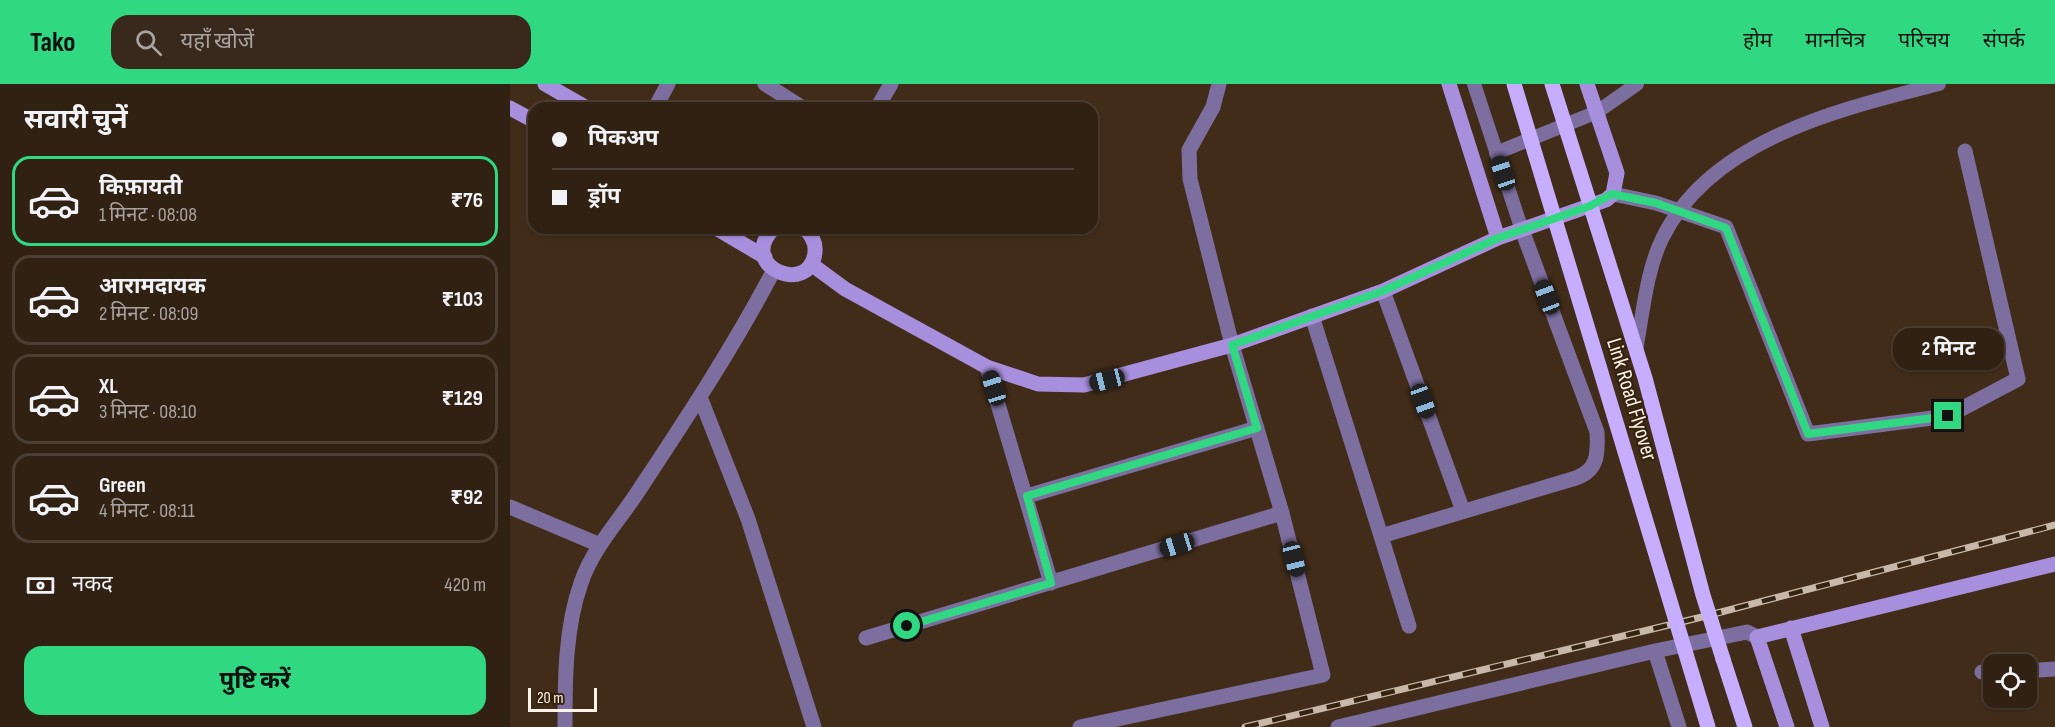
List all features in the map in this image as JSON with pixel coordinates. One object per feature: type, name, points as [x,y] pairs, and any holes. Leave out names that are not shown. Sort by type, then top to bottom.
[{"type":"main road","name":"Link Road Flyover","points":[[1514,84],[1708,727]]},
{"type":"main road","name":"Link Road Flyover","points":[[1552,84],[1636,350],[1703,595],[1745,727]]},
{"type":"street","points":[[546,84],[577,102]]},
{"type":"street","points":[[658,102],[668,84]]},
{"type":"street","points":[[765,84],[794,102]]},
{"type":"street","points":[[880,102],[891,84]]},
{"type":"street","points":[[1080,727],[1323,675],[1282,513],[1232,345],[1189,166],[1189,150],[1213,107],[1219,84]]},
{"type":"street","points":[[1449,84],[1498,238]]},
{"type":"street","points":[[811,264],[846,289],[987,367],[1038,384],[1084,385],[1232,345],[1383,291],[1498,238],[1606,200],[1612,194],[1617,173],[1587,84]]},
{"type":"street","points":[[510,108],[528,117]]},
{"type":"street","points":[[1612,194],[1656,203],[1726,228],[1808,434],[1948,416],[2018,379],[1965,151]]},
{"type":"street","points":[[1381,536],[1588,473],[1595,464],[1598,452],[1597,432],[1522,230]]},
{"type":"street","points":[[727,234],[765,257],[774,270],[790,275],[805,270],[811,264],[816,249],[811,234]]},
{"type":"street","points":[[765,257],[765,242],[770,234]]},
{"type":"street","points":[[565,727],[565,682],[574,606],[586,569],[600,545],[633,501],[731,349],[774,270]]},
{"type":"street","points":[[1383,291],[1463,511]]},
{"type":"street","points":[[1312,316],[1409,626]]},
{"type":"street","points":[[987,367],[1051,583]]},
{"type":"street","points":[[700,397],[748,519],[814,727]]},
{"type":"street","points":[[1027,496],[1257,428]]},
{"type":"street","points":[[510,507],[600,545]]},
{"type":"street","points":[[866,638],[1282,513]]},
{"type":"street","points":[[1338,727],[1655,651],[1747,632],[1757,637],[2055,564]]},
{"type":"street","points":[[1791,628],[1822,727]]},
{"type":"street","points":[[1757,637],[1787,727]]},
{"type":"street","points":[[1655,651],[1679,727]]},
{"type":"street","points":[[2037,670],[2055,669]]},
{"type":"lane","points":[[1474,84],[1522,230]]},
{"type":"lane","points":[[1496,153],[1597,112],[1637,84]]},
{"type":"lane","points":[[1636,350],[1648,285],[1662,239],[1688,200],[1730,161],[1785,131],[1868,102],[1939,84]]},
{"type":"railway","points":[[1245,727],[1702,617],[2055,525]]},
{"type":"route","points":[[907,626],[1051,583],[1027,496],[1159,459],[1257,428],[1232,345],[1383,291],[1498,238],[1606,200],[1612,194],[1656,203],[1726,228],[1808,434],[1948,416]]}]
